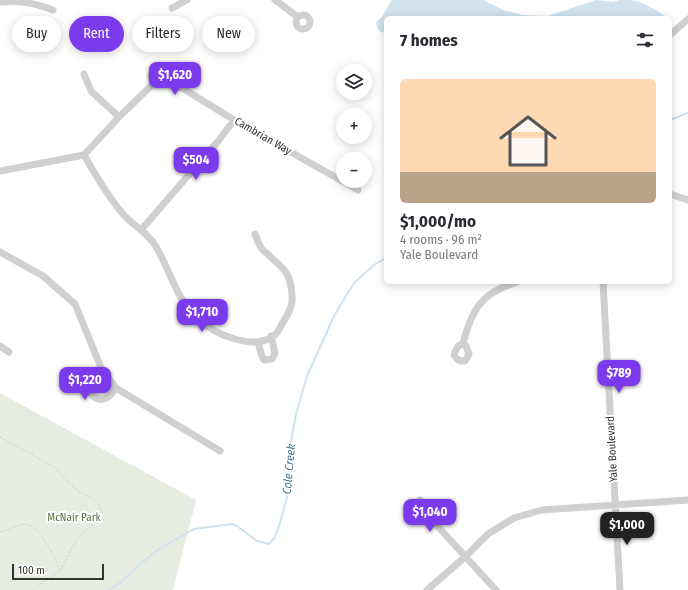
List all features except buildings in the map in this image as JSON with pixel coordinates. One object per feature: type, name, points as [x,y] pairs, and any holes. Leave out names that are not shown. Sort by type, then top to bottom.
[{"type":"street","points":[[172,8],[187,0]]},
{"type":"street","points":[[275,0],[298,17]]},
{"type":"street","points":[[0,2],[30,2],[53,10]]},
{"type":"street","points":[[672,33],[688,18]]},
{"type":"street","points":[[0,171],[84,155],[119,116],[152,84],[151,76],[153,70],[156,68],[163,70],[168,83]]},
{"type":"street","points":[[84,74],[92,91],[119,116]]},
{"type":"street","name":"Cambrian Way","points":[[152,84],[168,83],[184,89],[234,120],[358,190]]},
{"type":"street","points":[[141,230],[219,140],[234,120]]},
{"type":"street","points":[[84,155],[111,200],[124,215],[155,244],[182,301],[198,319],[218,332],[239,341],[258,342],[274,335],[289,312],[293,300],[290,281],[284,270],[262,250],[255,234]]},
{"type":"street","points":[[672,195],[688,200]]},
{"type":"street","points":[[0,252],[43,276],[75,304],[102,370],[116,388],[220,451]]},
{"type":"street","points":[[463,344],[471,318],[481,302],[494,291],[513,284]]},
{"type":"street","name":"Yale Boulevard","points":[[603,284],[620,590]]},
{"type":"street","points":[[258,342],[264,360],[272,359],[275,352],[271,336]]},
{"type":"street","points":[[0,346],[9,352]]},
{"type":"street","points":[[102,370],[89,385],[91,394],[103,400],[108,398],[116,388]]},
{"type":"street","points":[[420,500],[420,507],[496,590]]},
{"type":"street","points":[[427,590],[465,557],[488,534],[514,518],[542,510],[688,500]]},
{"type":"path","points":[[0,437],[54,467],[74,488],[99,504],[102,511],[91,527],[81,534],[72,547],[61,570],[32,590]]},
{"type":"path","points":[[0,532],[22,524],[33,527],[41,535],[61,570]]},
{"type":"green space","name":"McNair Park","points":[[0,393],[196,500],[173,590],[0,590]]},
{"type":"water","points":[[392,0],[483,0],[503,10],[522,15],[548,16],[384,16],[384,33],[377,28],[376,22],[381,18]]},
{"type":"water","points":[[596,0],[613,2],[620,0],[631,0],[642,3],[664,16],[548,16]]},
{"type":"waterway","name":"Cole Creek","points":[[672,119],[688,113]]},
{"type":"waterway","name":"Cole Creek","points":[[109,590],[120,583],[159,549],[194,529],[232,524],[257,541],[269,544],[275,537],[289,490],[289,450],[296,414],[307,376],[335,314],[354,283],[374,265],[384,259]]}]
